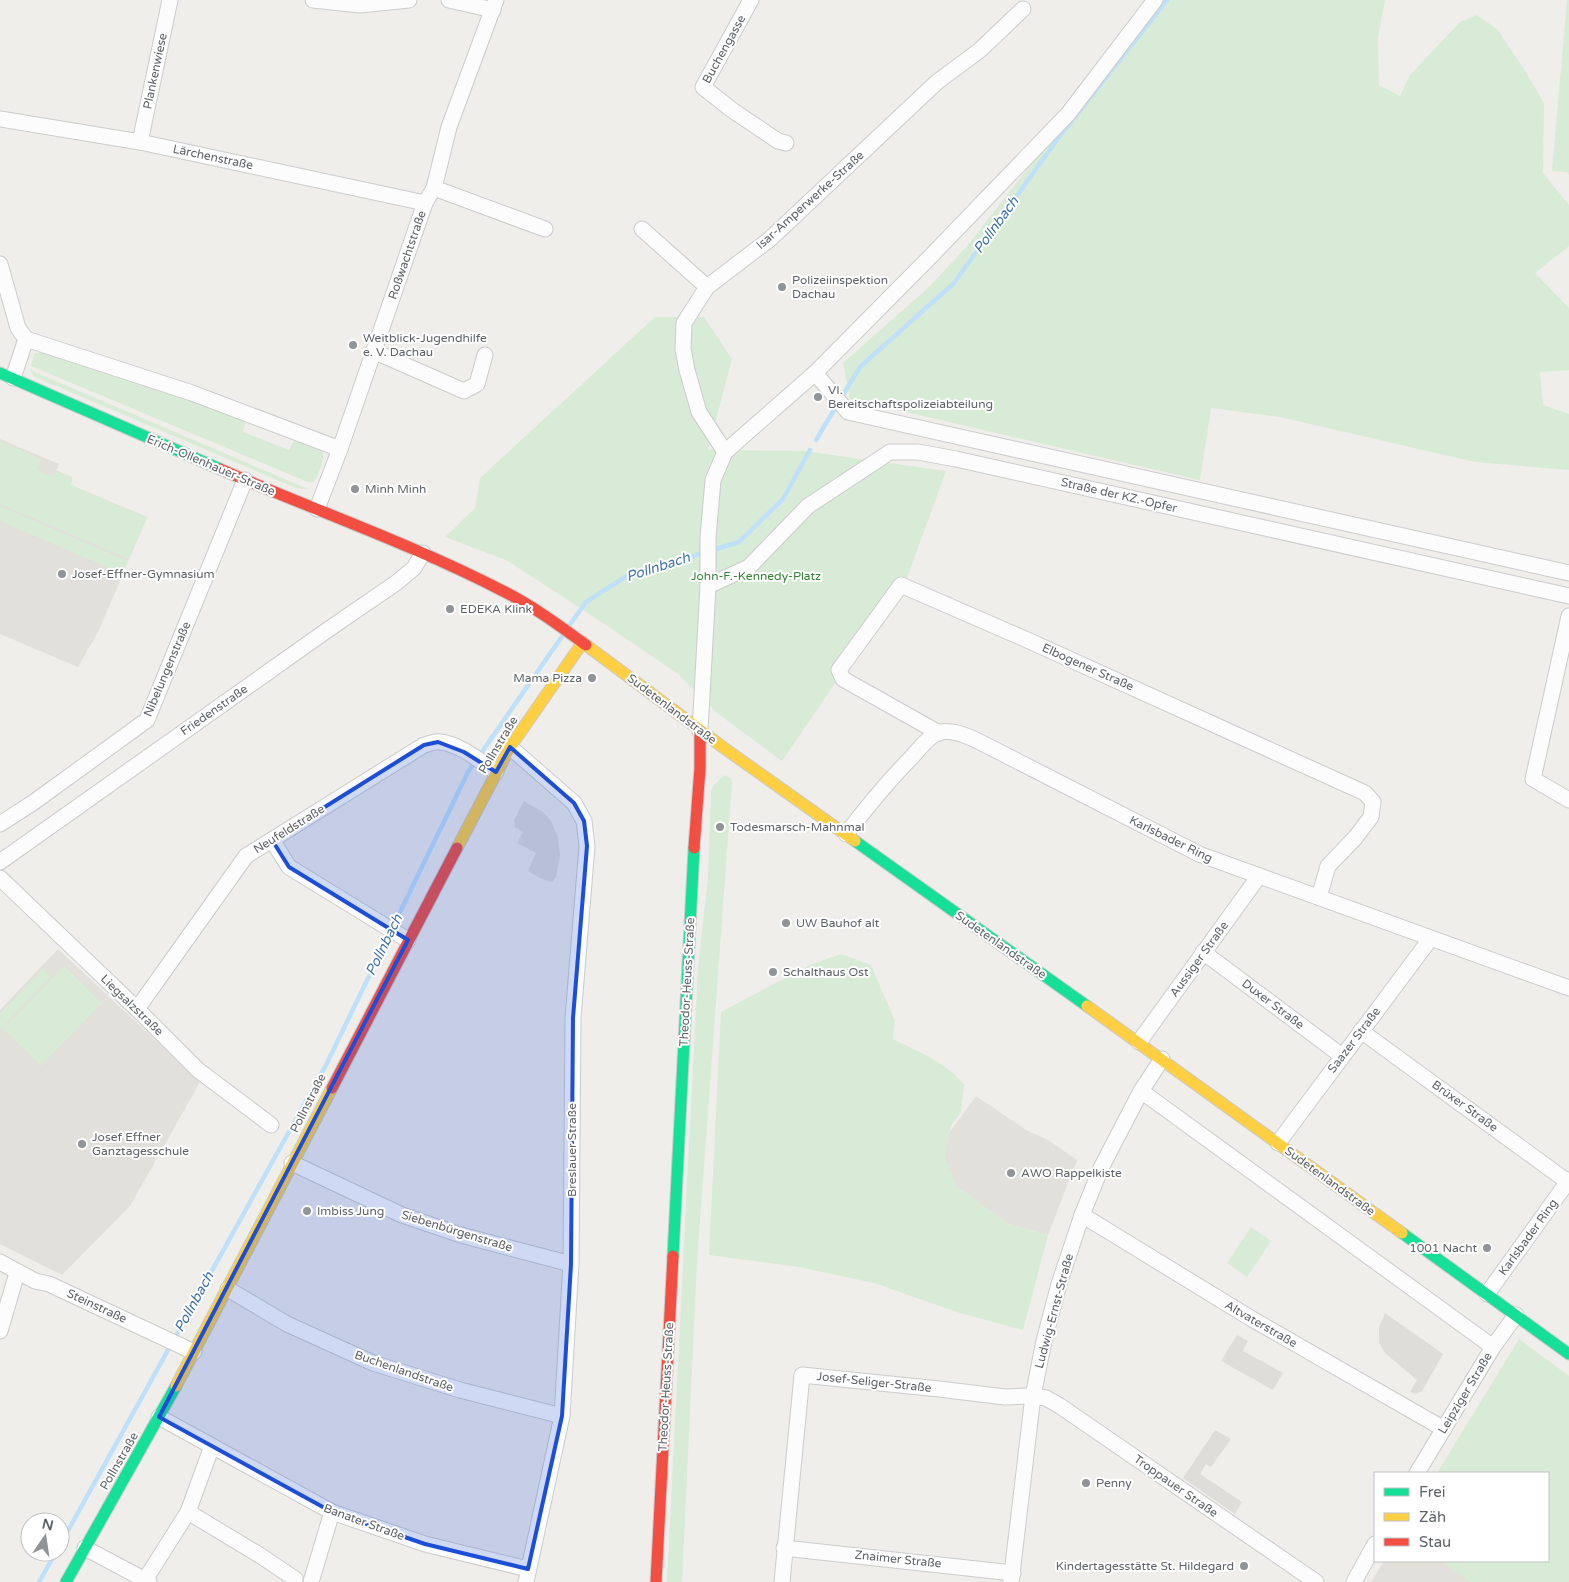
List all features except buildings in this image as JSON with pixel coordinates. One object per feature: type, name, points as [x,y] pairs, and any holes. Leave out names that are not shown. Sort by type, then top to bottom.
[{"type":"street","name":"Plankenwiese","points":[[140,142],[170,0]]},
{"type":"street","points":[[313,0],[360,5],[409,0]]},
{"type":"street","points":[[449,0],[494,5]]},
{"type":"street","name":"Buchengasse","points":[[751,0],[703,87],[732,110],[778,141],[786,144]]},
{"type":"street","name":"Theodor-Heuss-Straße","points":[[656,1582],[691,895],[700,768],[700,707],[708,586],[708,538],[713,480],[726,452],[815,373],[1068,114],[1155,0]]},
{"type":"street","name":"Roßwachtstraße","points":[[317,509],[340,450],[372,351],[425,203],[434,188],[449,127],[494,5]]},
{"type":"street","name":"Isar-Amperwerke-Straße","points":[[726,452],[699,412],[683,349],[684,323],[707,287],[770,239],[936,82],[980,50],[1023,8]]},
{"type":"street","name":"Lärchenstraße","points":[[0,119],[140,142],[425,203]]},
{"type":"street","points":[[434,188],[545,229]]},
{"type":"street","points":[[642,229],[707,287]]},
{"type":"street","points":[[0,264],[18,328],[26,339],[192,393],[340,450]]},
{"type":"street","points":[[6,376],[26,339]]},
{"type":"street","points":[[372,351],[464,391],[477,384],[485,356]]},
{"type":"street","points":[[815,373],[848,412],[1569,573]]},
{"type":"street","name":"Erich-Ollenhauer-Straße","points":[[6,376],[245,480],[423,553]]},
{"type":"street","name":"Straße der KZ.-Opfer","points":[[708,586],[749,568],[808,506],[890,452],[918,452],[1569,596]]},
{"type":"street","name":"Nibelungenstraße","points":[[0,824],[34,802],[147,720],[245,480]]},
{"type":"street","name":"Sudetenlandstraße","points":[[423,553],[505,592],[579,639],[700,731],[1139,1042],[1569,1354]]},
{"type":"street","name":"Friedenstraße","points":[[0,862],[396,583],[414,568],[423,553]]},
{"type":"street","name":"Elbogener Straße","points":[[939,732],[843,679],[840,670],[901,586],[1060,655],[1365,793],[1373,802],[1371,816],[1355,838],[1328,866],[1319,897]]},
{"type":"street","points":[[1569,616],[1533,780],[1569,800]]},
{"type":"street","name":"Pollnstraße","points":[[66,1582],[160,1417],[188,1350],[228,1289],[403,937],[510,747],[579,639]]},
{"type":"street","points":[[846,834],[892,777],[928,739],[939,732]]},
{"type":"street","name":"Karlsbader Ring","points":[[939,732],[953,732],[967,736],[1199,854],[1569,988]]},
{"type":"street","name":"Neufeldstraße","points":[[137,1009],[246,856],[424,745],[438,742],[449,744],[469,754],[496,772]]},
{"type":"street","name":"Breslauer Straße","points":[[510,747],[574,803],[584,821],[587,846],[573,1018],[571,1264],[562,1416],[527,1576]]},
{"type":"street","points":[[272,840],[289,867],[403,937]]},
{"type":"street","name":"Aussiger Straße","points":[[1139,1042],[1259,876]]},
{"type":"street","name":"Liegsalzstraße","points":[[0,878],[198,1070],[271,1125]]},
{"type":"street","name":"Saazer Straße","points":[[1278,1144],[1431,938]]},
{"type":"street","name":"Duxer Straße","points":[[1203,952],[1342,1056]]},
{"type":"street","name":"Brüxer Straße","points":[[1361,1031],[1569,1181]]},
{"type":"street","name":"Ludwig-Ernst-Straße","points":[[1012,1577],[1033,1396],[1044,1341],[1059,1284],[1082,1215],[1101,1168],[1142,1091],[1162,1059]]},
{"type":"street","points":[[1142,1091],[1493,1347]]},
{"type":"street","name":"Siebenbürgenstraße","points":[[292,1163],[402,1215],[461,1235],[571,1264]]},
{"type":"street","name":"Karlsbader Ring","points":[[1487,1294],[1569,1181]]},
{"type":"street","name":"Altvaterstraße","points":[[1082,1215],[1252,1320],[1444,1429]]},
{"type":"street","name":"Steinstraße","points":[[0,1262],[34,1281],[49,1284],[188,1350]]},
{"type":"street","points":[[0,1331],[17,1273]]},
{"type":"street","name":"Buchenlandstraße","points":[[228,1289],[287,1324],[373,1363],[460,1390],[562,1416]]},
{"type":"street","name":"Leipziger Straße","points":[[1418,1472],[1493,1347],[1516,1315]]},
{"type":"street","name":"Josef-Seliger-Straße","points":[[782,1582],[802,1375],[1005,1397],[1033,1396]]},
{"type":"street","name":"Troppauer Straße","points":[[1033,1396],[1046,1398],[1060,1406],[1316,1582]]},
{"type":"street","name":"Banater Straße","points":[[160,1417],[332,1512],[527,1576]]},
{"type":"street","points":[[85,1548],[147,1581],[188,1512],[212,1446]]},
{"type":"street","points":[[188,1512],[261,1556],[297,1581]]},
{"type":"street","points":[[310,1582],[332,1512]]},
{"type":"street","points":[[1354,1582],[1374,1546]]},
{"type":"street","name":"Znaimer Straße","points":[[784,1548],[912,1560],[1012,1577]]},
{"type":"highlighted area","points":[[438,742],[464,752],[496,772],[510,747],[574,803],[584,821],[587,846],[573,1018],[571,1264],[562,1416],[528,1569],[425,1544],[332,1512],[159,1417],[408,940],[289,867],[272,840],[424,745]]},
{"type":"shaded area","name":"Josef-Effner-Gymnasium","points":[[0,439],[59,464],[56,470],[72,477],[71,485],[147,517],[99,630],[78,667],[0,634]]},
{"type":"shaded area","points":[[524,801],[543,812],[551,821],[558,837],[560,855],[556,877],[552,882],[528,871],[536,853],[517,843],[523,832],[515,827],[514,820]]},
{"type":"shaded area","name":"Josef Effner Ganztagesschule","points":[[58,949],[200,1082],[130,1206],[62,1275],[0,1244],[0,1010]]},
{"type":"shaded area","name":"AWO Rappelkiste","points":[[976,1096],[1026,1130],[1048,1140],[1077,1160],[1048,1235],[1008,1224],[956,1186],[945,1159],[947,1136]]},
{"type":"shaded area","points":[[1385,1313],[1443,1354],[1422,1391],[1417,1394],[1410,1392],[1417,1380],[1385,1353],[1379,1343],[1379,1327]]},
{"type":"shaded area","points":[[1237,1335],[1248,1341],[1243,1351],[1283,1373],[1273,1390],[1221,1361]]},
{"type":"shaded area","points":[[1215,1430],[1231,1439],[1211,1467],[1206,1464],[1200,1474],[1242,1502],[1235,1514],[1183,1478]]},
{"type":"shaded area","points":[[1383,1562],[1461,1562],[1489,1582],[1371,1582]]},
{"type":"green space","points":[[1160,0],[1385,0],[1378,38],[1379,85],[1400,96],[1410,75],[1460,22],[1477,15],[1497,29],[1544,103],[1543,173],[1569,205],[1569,246],[1535,273],[1569,308],[1569,370],[1540,372],[1543,405],[1569,414],[1569,470],[1475,462],[1280,417],[1211,408],[1200,480],[850,399],[843,363],[929,287],[967,246]]},
{"type":"green space","points":[[1567,0],[1569,0],[1569,175],[1567,172],[1552,171]]},
{"type":"green space","name":"John-F.-Kennedy-Platz","points":[[655,317],[704,317],[732,359],[708,450],[804,451],[946,471],[907,578],[782,761],[717,713],[678,674],[603,623],[506,560],[445,537],[475,508],[480,478]]},
{"type":"green space","points":[[45,351],[247,419],[243,432],[289,450],[295,439],[312,444],[323,453],[322,464],[317,476],[313,482],[308,482],[31,366],[34,354]]},
{"type":"green space","points":[[30,370],[308,489],[296,488],[35,377]]},
{"type":"green space","points":[[0,441],[41,459],[37,470],[53,477],[56,471],[72,477],[71,485],[147,518],[129,559],[0,504]]},
{"type":"green space","points":[[0,506],[128,561],[123,574],[0,521]]},
{"type":"green space","points":[[725,775],[731,779],[732,783],[697,1262],[682,1582],[667,1582],[698,968],[708,878],[711,792],[714,785]]},
{"type":"green space","points":[[841,954],[871,965],[895,1021],[893,1039],[941,1064],[964,1085],[961,1112],[951,1126],[945,1158],[956,1186],[1008,1224],[1048,1235],[1023,1330],[960,1313],[874,1283],[799,1267],[709,1255],[721,1012],[810,965]]},
{"type":"green space","points":[[64,966],[102,1003],[41,1066],[3,1029]]},
{"type":"green space","points":[[43,969],[51,977],[0,1030],[0,1013]]},
{"type":"green space","points":[[1251,1227],[1271,1241],[1247,1277],[1227,1263]]},
{"type":"green space","points":[[1519,1339],[1569,1376],[1569,1582],[1489,1582],[1461,1562],[1549,1562],[1549,1472],[1438,1472]]},
{"type":"green space","points":[[1442,1562],[1459,1562],[1488,1582],[1470,1582]]},
{"type":"waterway","name":"Pollnbach","points":[[841,398],[860,367],[954,283],[1059,137],[1167,0]]},
{"type":"waterway","name":"Pollnbach","points":[[816,440],[837,405]]},
{"type":"waterway","name":"Pollnbach","points":[[569,626],[586,602],[625,577],[739,542],[783,499],[810,450]]},
{"type":"waterway","name":"Pollnbach","points":[[70,1527],[326,1065],[468,772],[563,635]]},
{"type":"waterway","name":"Pollnbach","points":[[39,1582],[50,1562]]},
{"type":"traffic: fast","points":[[0,373],[220,469]]},
{"type":"traffic: fast","points":[[855,841],[1087,1006]]},
{"type":"traffic: fast","points":[[673,1256],[694,848]]},
{"type":"traffic: fast","points":[[1402,1233],[1569,1354]]},
{"type":"traffic: fast","points":[[66,1582],[176,1386]]},
{"type":"traffic: slow","points":[[457,848],[510,747],[583,642]]},
{"type":"traffic: slow","points":[[586,645],[724,748],[855,841]]},
{"type":"traffic: slow","points":[[1087,1006],[1402,1233]]},
{"type":"traffic: slow","points":[[176,1386],[332,1088]]},
{"type":"traffic: jam","points":[[220,469],[469,574],[525,603],[586,645]]},
{"type":"traffic: jam","points":[[694,848],[700,768],[700,731]]},
{"type":"traffic: jam","points":[[332,1088],[457,848]]},
{"type":"traffic: jam","points":[[656,1582],[673,1256]]},
{"type":"place","name":"Polizeiinspektion Dachau","points":[[782,287]]},
{"type":"place","name":"Weitblick-Jugendhilfe e. V. Dachau","points":[[353,345]]},
{"type":"place","name":"VI. Bereitschaftspolizeiabteilung","points":[[818,397]]},
{"type":"place","name":"Minh Minh","points":[[355,489]]},
{"type":"place","name":"Josef-Effner-Gymnasium","points":[[62,574]]},
{"type":"place","name":"EDEKA Klink","points":[[450,609]]},
{"type":"place","name":"Mama Pizza","points":[[592,678]]},
{"type":"place","name":"Todesmarsch-Mahnmal","points":[[720,827]]},
{"type":"place","name":"UW Bauhof alt","points":[[786,923]]},
{"type":"place","name":"Schalthaus Ost","points":[[773,972]]},
{"type":"place","name":"Josef Effner Ganztagesschule","points":[[82,1144]]},
{"type":"place","name":"AWO Rappelkiste","points":[[1011,1173]]},
{"type":"place","name":"Imbiss Jung","points":[[307,1211]]},
{"type":"place","name":"1001 Nacht","points":[[1487,1248]]},
{"type":"place","name":"Penny","points":[[1086,1483]]},
{"type":"place","name":"Kindertagesstätte St. Hildegard","points":[[1244,1566]]}]
